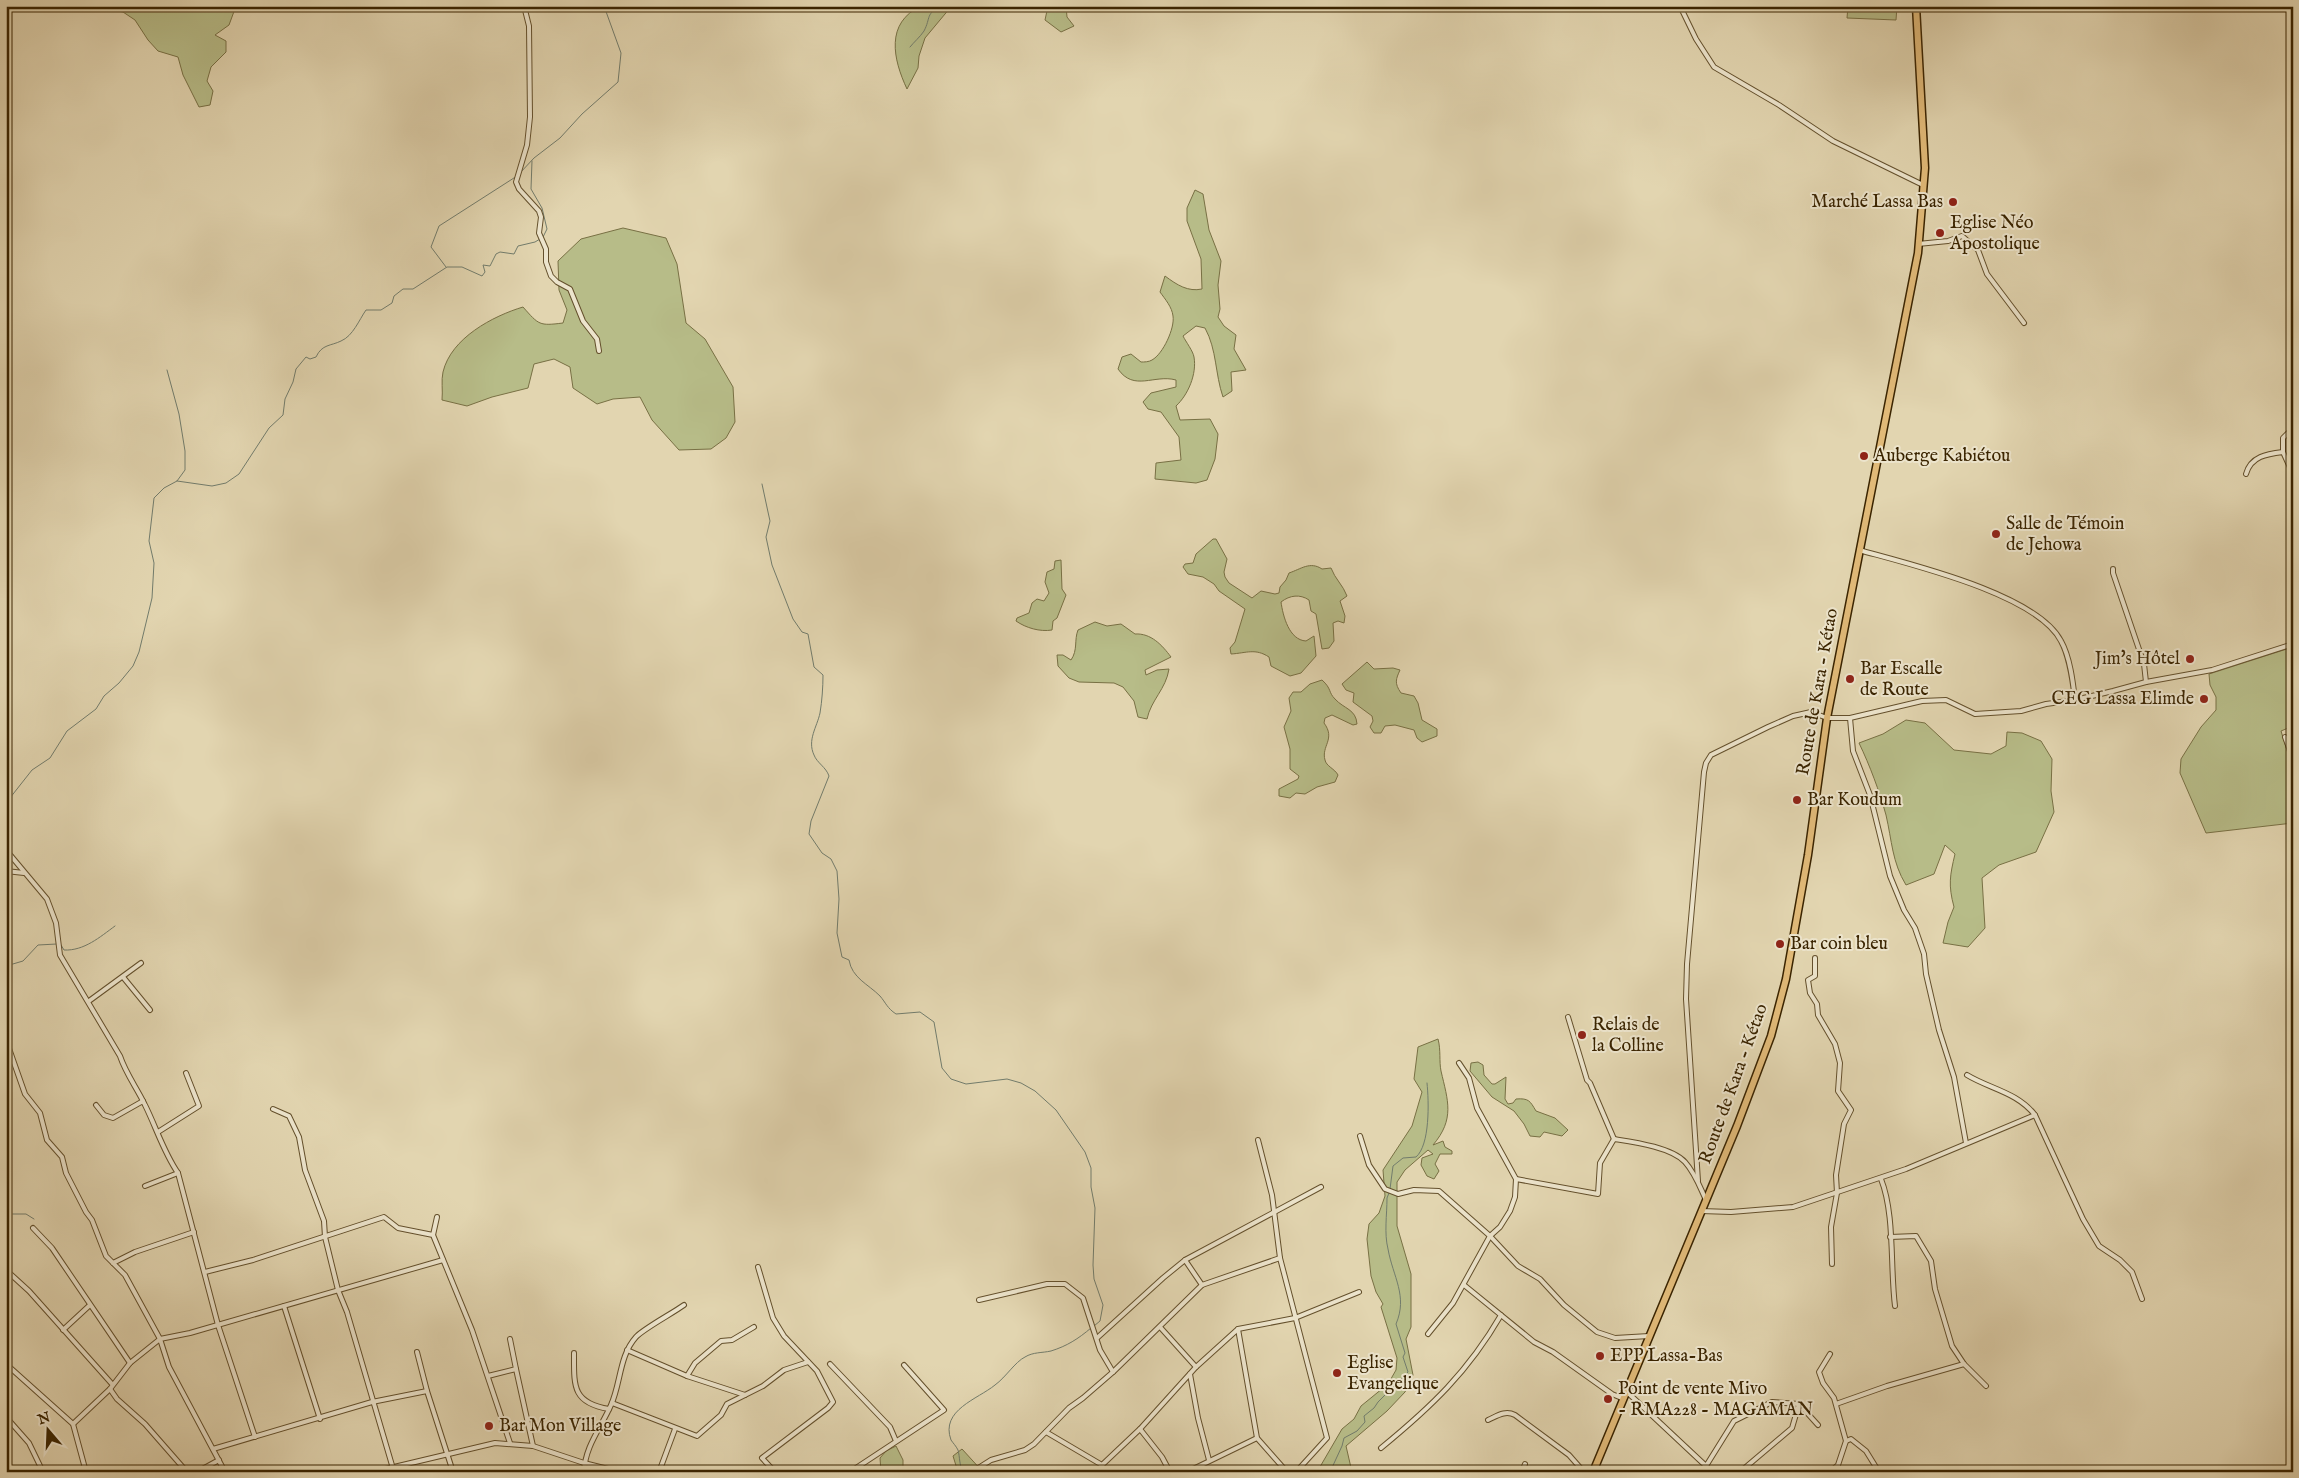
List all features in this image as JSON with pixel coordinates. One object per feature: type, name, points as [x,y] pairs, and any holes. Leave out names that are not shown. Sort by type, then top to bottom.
[{"type":"main road","name":"Route de Kara - Kétao","points":[[1593,1472],[1737,1126],[1771,1036],[1795,936],[1827,718],[1859,550],[1893,389],[1918,244],[1924,185],[1924,123],[1916,6]]},
{"type":"street","points":[[524,6],[529,26],[528,74],[530,109],[527,146],[516,182],[518,190],[539,211],[541,217],[539,233],[546,249],[546,262],[552,276],[557,282],[570,289],[582,321],[598,339],[599,351]]},
{"type":"street","points":[[1680,6],[1696,39],[1714,67],[1778,105],[1832,141],[1924,185]]},
{"type":"street","points":[[1918,244],[1948,241],[1962,236],[1978,250],[1987,274],[2024,322]]},
{"type":"street","points":[[2290,431],[2282,438],[2283,452],[2293,474]]},
{"type":"street","points":[[2246,474],[2254,460],[2268,453],[2283,452]]},
{"type":"street","points":[[1859,550],[1978,585],[2024,608],[2048,625],[2062,642],[2074,700]]},
{"type":"street","points":[[2113,569],[2144,664],[2146,682]]},
{"type":"street","points":[[1698,1181],[1688,1051],[1687,964],[1706,763],[1711,755],[1794,716],[1811,712],[1827,718],[1850,718],[1922,701],[1946,700],[1975,714],[2020,711],[2146,682],[2212,670],[2293,644]]},
{"type":"street","points":[[1850,718],[1852,751],[1870,796],[1890,876],[1904,910],[1915,928],[1924,954],[1926,974],[1939,1030],[1954,1077],[1966,1143]]},
{"type":"street","points":[[2285,737],[2293,759]]},
{"type":"street","points":[[6,850],[24,874],[47,899],[56,923],[60,955],[68,972],[76,980],[88,1001],[143,1102],[171,1163],[178,1172],[218,1325],[254,1437]]},
{"type":"street","points":[[6,871],[24,874]]},
{"type":"street","points":[[1815,958],[1815,976],[1808,980],[1810,993],[1817,1004],[1818,1016],[1835,1044],[1840,1063],[1838,1091],[1851,1110],[1844,1124],[1836,1175],[1837,1193],[1831,1227],[1832,1264]]},
{"type":"street","points":[[88,1001],[141,963]]},
{"type":"street","points":[[122,977],[150,1010]]},
{"type":"street","points":[[1568,1017],[1587,1080],[1614,1139]]},
{"type":"street","points":[[6,1040],[25,1094],[40,1114],[47,1140],[62,1157],[66,1173],[92,1220],[106,1256],[125,1275],[160,1339],[169,1366],[225,1472]]},
{"type":"street","points":[[1428,1334],[1464,1285],[1490,1236],[1500,1226],[1510,1210],[1515,1197],[1516,1179],[1477,1108],[1469,1078],[1459,1063]]},
{"type":"street","points":[[158,1132],[199,1106],[186,1073]]},
{"type":"street","points":[[1967,1075],[2010,1094],[2029,1107],[2035,1115],[2083,1219],[2099,1246],[2120,1260],[2132,1272],[2142,1299]]},
{"type":"street","points":[[96,1105],[104,1115],[113,1118],[143,1102]]},
{"type":"street","points":[[274,1110],[289,1116],[299,1137],[305,1170],[324,1221],[325,1237],[338,1290],[347,1312],[394,1472]]},
{"type":"street","points":[[1701,1211],[1731,1212],[1793,1207],[1881,1179],[2035,1115]]},
{"type":"street","points":[[1360,1136],[1370,1165],[1385,1189],[1398,1194],[1414,1190],[1439,1192],[1490,1236],[1518,1266],[1540,1279],[1564,1305],[1597,1332],[1614,1338],[1650,1336]]},
{"type":"street","points":[[1614,1139],[1641,1144],[1667,1152],[1684,1161],[1698,1181],[1706,1200]]},
{"type":"street","points":[[1516,1179],[1598,1194],[1600,1164],[1614,1139]]},
{"type":"street","points":[[1258,1140],[1272,1195],[1280,1258],[1327,1438],[1298,1471]]},
{"type":"street","points":[[145,1186],[178,1172]]},
{"type":"street","points":[[1881,1179],[1887,1199],[1891,1274],[1895,1306]]},
{"type":"street","points":[[1097,1338],[1185,1260],[1321,1187]]},
{"type":"street","points":[[205,1272],[253,1260],[384,1217],[398,1228],[433,1235]]},
{"type":"street","points":[[437,1217],[433,1235],[467,1317],[510,1443]]},
{"type":"street","points":[[33,1228],[52,1248],[130,1363]]},
{"type":"street","points":[[113,1263],[135,1252],[194,1232]]},
{"type":"street","points":[[1890,1237],[1916,1236],[1928,1252],[1933,1268],[1935,1289],[1952,1346],[1964,1364],[1986,1386]]},
{"type":"street","points":[[972,1472],[991,1460],[1024,1450],[1034,1444],[1069,1408],[1084,1398],[1113,1372],[1202,1285],[1280,1258]]},
{"type":"street","points":[[73,1424],[110,1389],[130,1363],[160,1339],[190,1334],[443,1260]]},
{"type":"street","points":[[1185,1260],[1202,1285]]},
{"type":"street","points":[[758,1267],[773,1318],[784,1336],[817,1371],[832,1402],[828,1408],[762,1458],[775,1472]]},
{"type":"street","points":[[6,1270],[29,1291],[112,1384]]},
{"type":"street","points":[[979,1300],[1047,1284],[1065,1284],[1083,1298],[1100,1350],[1113,1372]]},
{"type":"street","points":[[1464,1285],[1534,1342],[1553,1352],[1612,1394],[1624,1399]]},
{"type":"street","points":[[1046,1432],[1102,1465],[1140,1429],[1196,1366],[1238,1329],[1295,1318],[1359,1292]]},
{"type":"street","points":[[63,1330],[90,1305]]},
{"type":"street","points":[[584,1472],[585,1454],[612,1403],[627,1350],[636,1336],[684,1305]]},
{"type":"street","points":[[284,1306],[320,1419]]},
{"type":"street","points":[[1381,1448],[1444,1393],[1478,1353],[1501,1315]]},
{"type":"street","points":[[687,1376],[695,1363],[721,1341],[732,1340],[754,1327]]},
{"type":"street","points":[[1160,1327],[1196,1366]]},
{"type":"street","points":[[1238,1329],[1258,1438],[1287,1472]]},
{"type":"street","points":[[510,1338],[533,1446]]},
{"type":"street","points":[[627,1350],[687,1376],[745,1395]]},
{"type":"street","points":[[418,1352],[427,1391],[453,1472]]},
{"type":"street","points":[[574,1353],[574,1382],[582,1399],[591,1406],[609,1409]]},
{"type":"street","points":[[1830,1354],[1819,1372],[1820,1378],[1834,1398],[1846,1441],[1838,1465],[1830,1472]]},
{"type":"street","points":[[612,1403],[697,1436],[721,1415],[727,1404],[763,1386],[784,1370],[808,1362]]},
{"type":"street","points":[[6,1364],[73,1424],[86,1472]]},
{"type":"street","points":[[830,1364],[890,1427],[896,1441]]},
{"type":"street","points":[[1836,1404],[1854,1396],[1964,1364]]},
{"type":"street","points":[[850,1472],[944,1410],[904,1365]]},
{"type":"street","points":[[488,1376],[516,1369]]},
{"type":"street","points":[[1190,1374],[1198,1418],[1209,1460]]},
{"type":"street","points":[[110,1389],[117,1399],[146,1424],[187,1472]]},
{"type":"street","points":[[213,1449],[320,1419],[372,1402],[427,1391]]},
{"type":"street","points":[[1627,1392],[1711,1472]]},
{"type":"street","points":[[1703,1472],[1734,1420],[1772,1402],[1799,1404],[1818,1425]]},
{"type":"street","points":[[1740,1472],[1792,1428],[1799,1404]]},
{"type":"street","points":[[1488,1420],[1503,1413],[1509,1412],[1515,1415],[1568,1454],[1584,1472]]},
{"type":"street","points":[[6,1417],[29,1443],[43,1472]]},
{"type":"street","points":[[659,1472],[675,1429]]},
{"type":"street","points":[[1140,1429],[1162,1457],[1170,1472]]},
{"type":"street","points":[[1187,1472],[1258,1438]]},
{"type":"street","points":[[1846,1441],[1851,1440],[1866,1451],[1879,1472]]},
{"type":"street","points":[[373,1472],[495,1443],[533,1446],[584,1463],[620,1472]]},
{"type":"street","points":[[197,1472],[219,1460]]},
{"type":"street","points":[[1522,1472],[1525,1464]]},
{"type":"green space","points":[[92,6],[236,6],[229,25],[215,35],[226,41],[226,52],[211,67],[207,81],[213,91],[210,105],[199,107],[183,75],[178,57],[158,51],[135,20],[123,12]]},
{"type":"green space","points":[[921,6],[956,6],[950,8],[925,38],[919,56],[918,68],[907,89],[898,66],[895,43],[897,32],[902,22],[909,13]]},
{"type":"green space","points":[[1048,6],[1066,6],[1067,17],[1074,26],[1061,32],[1045,20]]},
{"type":"green space","points":[[1848,6],[1897,6],[1896,20],[1847,18]]},
{"type":"green space","points":[[1195,190],[1203,194],[1209,230],[1221,261],[1218,285],[1220,309],[1218,317],[1224,326],[1236,335],[1234,349],[1246,370],[1231,372],[1232,391],[1223,397],[1212,345],[1205,328],[1196,326],[1183,336],[1192,352],[1195,364],[1191,384],[1176,406],[1180,420],[1210,419],[1218,434],[1215,459],[1207,480],[1196,483],[1155,479],[1156,463],[1181,460],[1179,437],[1161,412],[1148,409],[1143,402],[1151,393],[1176,387],[1176,380],[1131,380],[1118,369],[1122,357],[1131,354],[1141,362],[1152,360],[1160,352],[1167,340],[1172,327],[1173,316],[1170,306],[1160,292],[1165,276],[1183,287],[1192,290],[1202,289],[1201,259],[1187,221],[1187,208]]},
{"type":"green space","points":[[623,228],[666,238],[677,264],[686,323],[705,339],[733,387],[735,422],[726,438],[711,449],[679,450],[652,420],[640,397],[613,399],[597,404],[573,388],[570,367],[554,359],[534,364],[528,388],[492,397],[467,406],[442,400],[443,372],[455,349],[464,339],[499,316],[523,307],[540,323],[563,323],[567,310],[559,290],[558,261],[581,239]]},
{"type":"green space","points":[[1213,539],[1216,539],[1227,559],[1224,572],[1225,577],[1229,583],[1252,598],[1261,591],[1279,593],[1280,587],[1289,573],[1302,568],[1313,566],[1322,569],[1331,568],[1347,596],[1340,601],[1345,616],[1344,623],[1338,621],[1333,623],[1334,641],[1329,648],[1322,649],[1316,614],[1311,611],[1309,600],[1295,596],[1281,602],[1285,620],[1291,632],[1300,640],[1306,641],[1314,636],[1316,656],[1301,673],[1290,676],[1271,666],[1269,657],[1264,654],[1251,652],[1231,654],[1230,648],[1235,642],[1245,609],[1219,591],[1214,584],[1203,577],[1188,574],[1183,567],[1185,564],[1193,563],[1196,554]]},
{"type":"green space","points":[[1061,560],[1062,589],[1066,595],[1057,618],[1053,621],[1052,630],[1033,629],[1016,621],[1017,618],[1029,613],[1032,603],[1037,599],[1044,601],[1049,593],[1045,582],[1047,572],[1054,569],[1055,561]]},
{"type":"green space","points":[[1095,622],[1107,626],[1121,624],[1135,634],[1146,635],[1160,644],[1171,657],[1145,670],[1146,675],[1157,670],[1169,669],[1165,683],[1147,719],[1138,717],[1134,701],[1123,687],[1114,683],[1079,682],[1069,678],[1058,666],[1057,655],[1063,655],[1071,660],[1078,630]]},
{"type":"green space","points":[[2293,647],[2293,726],[2281,731],[2293,770],[2293,823],[2206,833],[2180,773],[2181,759],[2201,727],[2216,710],[2216,697],[2210,685],[2209,674]]},
{"type":"green space","points":[[1367,662],[1374,669],[1393,668],[1400,670],[1396,681],[1399,690],[1401,693],[1414,696],[1418,703],[1422,720],[1437,729],[1437,736],[1422,742],[1417,738],[1414,730],[1395,725],[1385,726],[1381,733],[1374,733],[1370,727],[1373,721],[1372,716],[1353,702],[1354,693],[1346,690],[1342,684]]},
{"type":"green space","points":[[1322,680],[1335,699],[1352,712],[1357,724],[1353,725],[1332,715],[1325,718],[1324,723],[1329,738],[1324,755],[1327,764],[1338,775],[1335,782],[1317,787],[1305,794],[1296,793],[1290,798],[1279,796],[1279,789],[1298,779],[1299,776],[1290,769],[1290,749],[1284,727],[1291,711],[1289,698],[1293,692],[1301,692],[1310,684]]},
{"type":"green space","points":[[1906,720],[1925,723],[1954,750],[1991,754],[2006,746],[2007,732],[2022,733],[2041,741],[2052,759],[2051,791],[2054,812],[2036,852],[1999,865],[1982,878],[1985,928],[1968,947],[1943,943],[1954,907],[1950,880],[1955,854],[1945,845],[1934,874],[1906,885],[1895,860],[1886,815],[1880,796],[1871,769],[1859,743],[1883,734]]},
{"type":"green space","points":[[1438,1039],[1440,1067],[1448,1110],[1445,1127],[1433,1145],[1443,1141],[1445,1147],[1452,1151],[1452,1154],[1440,1154],[1435,1164],[1439,1171],[1434,1179],[1427,1176],[1421,1165],[1422,1158],[1433,1154],[1428,1150],[1405,1170],[1397,1182],[1397,1226],[1411,1274],[1411,1327],[1406,1339],[1413,1375],[1405,1392],[1387,1411],[1346,1446],[1352,1472],[1317,1472],[1342,1429],[1354,1419],[1361,1406],[1388,1384],[1396,1370],[1397,1358],[1381,1307],[1383,1304],[1376,1292],[1371,1276],[1367,1239],[1369,1224],[1379,1213],[1385,1196],[1383,1170],[1412,1126],[1422,1092],[1414,1079],[1418,1047]]},
{"type":"green space","points":[[1478,1062],[1483,1065],[1484,1075],[1492,1084],[1506,1077],[1505,1099],[1508,1104],[1513,1103],[1516,1099],[1524,1099],[1536,1111],[1555,1118],[1568,1130],[1562,1136],[1544,1132],[1540,1137],[1530,1136],[1514,1111],[1492,1097],[1470,1071],[1471,1063]]},
{"type":"green space","points":[[896,1446],[903,1460],[903,1472],[881,1472],[880,1458],[886,1451]]},
{"type":"green space","points":[[962,1449],[983,1472],[958,1472],[953,1456]]},
{"type":"waterway","points":[[520,173],[534,158],[560,138],[582,114],[618,82],[621,53],[604,6]]},
{"type":"waterway","points":[[910,47],[924,31],[933,11],[942,6]]},
{"type":"waterway","points":[[532,161],[531,189],[542,208],[547,229],[543,237]]},
{"type":"waterway","points":[[446,267],[431,247],[439,226],[517,176]]},
{"type":"waterway","points":[[177,481],[212,486],[226,483],[239,474],[269,428],[283,415],[285,399],[293,382],[296,369],[306,357],[310,359],[316,357],[327,346],[345,339],[352,332],[366,310],[381,310],[392,303],[394,296],[403,289],[413,289],[447,267],[462,267],[482,276],[485,272],[483,265],[490,266],[496,254],[500,252],[514,254],[518,246],[540,239]]},
{"type":"waterway","points":[[6,803],[32,770],[50,758],[67,731],[96,709],[104,696],[119,683],[133,666],[139,652],[152,598],[154,563],[149,541],[154,498],[164,488],[177,481],[185,470],[185,451],[179,414],[167,370]]},
{"type":"waterway","points":[[762,484],[770,521],[766,537],[772,565],[793,619],[802,632],[808,634],[814,667],[823,675],[820,713],[813,734],[812,749],[815,758],[829,776],[811,821],[809,834],[822,853],[831,859],[837,871],[839,899],[837,933],[842,957],[849,960],[853,972],[880,996],[896,1014],[920,1012],[934,1022],[942,1068],[951,1079],[966,1084],[1007,1079],[1021,1083],[1035,1091],[1056,1110],[1085,1152],[1091,1168],[1091,1187],[1095,1208],[1094,1279],[1103,1305],[1100,1321],[1094,1326]]},
{"type":"waterway","points":[[61,945],[64,950],[85,946],[115,926]]},
{"type":"waterway","points":[[6,966],[23,961],[38,945],[57,944]]},
{"type":"waterway","points":[[1390,1189],[1393,1166],[1403,1158],[1416,1157],[1424,1143],[1428,1123],[1427,1083]]},
{"type":"waterway","points":[[1330,1472],[1344,1438],[1357,1431],[1365,1422],[1364,1416],[1408,1372],[1403,1357],[1405,1353],[1396,1324],[1401,1304],[1400,1295],[1387,1243],[1387,1198],[1389,1193]]},
{"type":"waterway","points":[[6,1214],[26,1214],[34,1219]]},
{"type":"waterway","points":[[963,1472],[958,1450],[951,1440],[949,1430],[951,1421],[962,1406],[999,1382],[1021,1359],[1031,1354],[1062,1347],[1077,1339],[1091,1328]]},
{"type":"place","name":"Marché Lassa Bas","points":[[1953,202]]},
{"type":"place","name":"Eglise Néo Apostolique","points":[[1940,233]]},
{"type":"place","name":"Auberge Kabiétou","points":[[1864,456]]},
{"type":"place","name":"Salle de Témoin de Jehowa","points":[[1996,534]]},
{"type":"place","name":"Jim's Hôtel","points":[[2190,659]]},
{"type":"place","name":"Bar Escalle de Route","points":[[1850,679]]},
{"type":"place","name":"CEG Lassa Elimde","points":[[2204,699]]},
{"type":"place","name":"Bar Koudum","points":[[1797,800]]},
{"type":"place","name":"Bar coin bleu","points":[[1780,944]]},
{"type":"place","name":"Relais de la Colline","points":[[1582,1035]]},
{"type":"place","name":"EPP Lassa-Bas","points":[[1600,1356]]},
{"type":"place","name":"Eglise Evangelique","points":[[1337,1373]]},
{"type":"place","name":"Point de vente Mivo - RMA228 - MAGAMAN","points":[[1608,1399]]},
{"type":"place","name":"Bar Mon Village","points":[[489,1426]]}]
